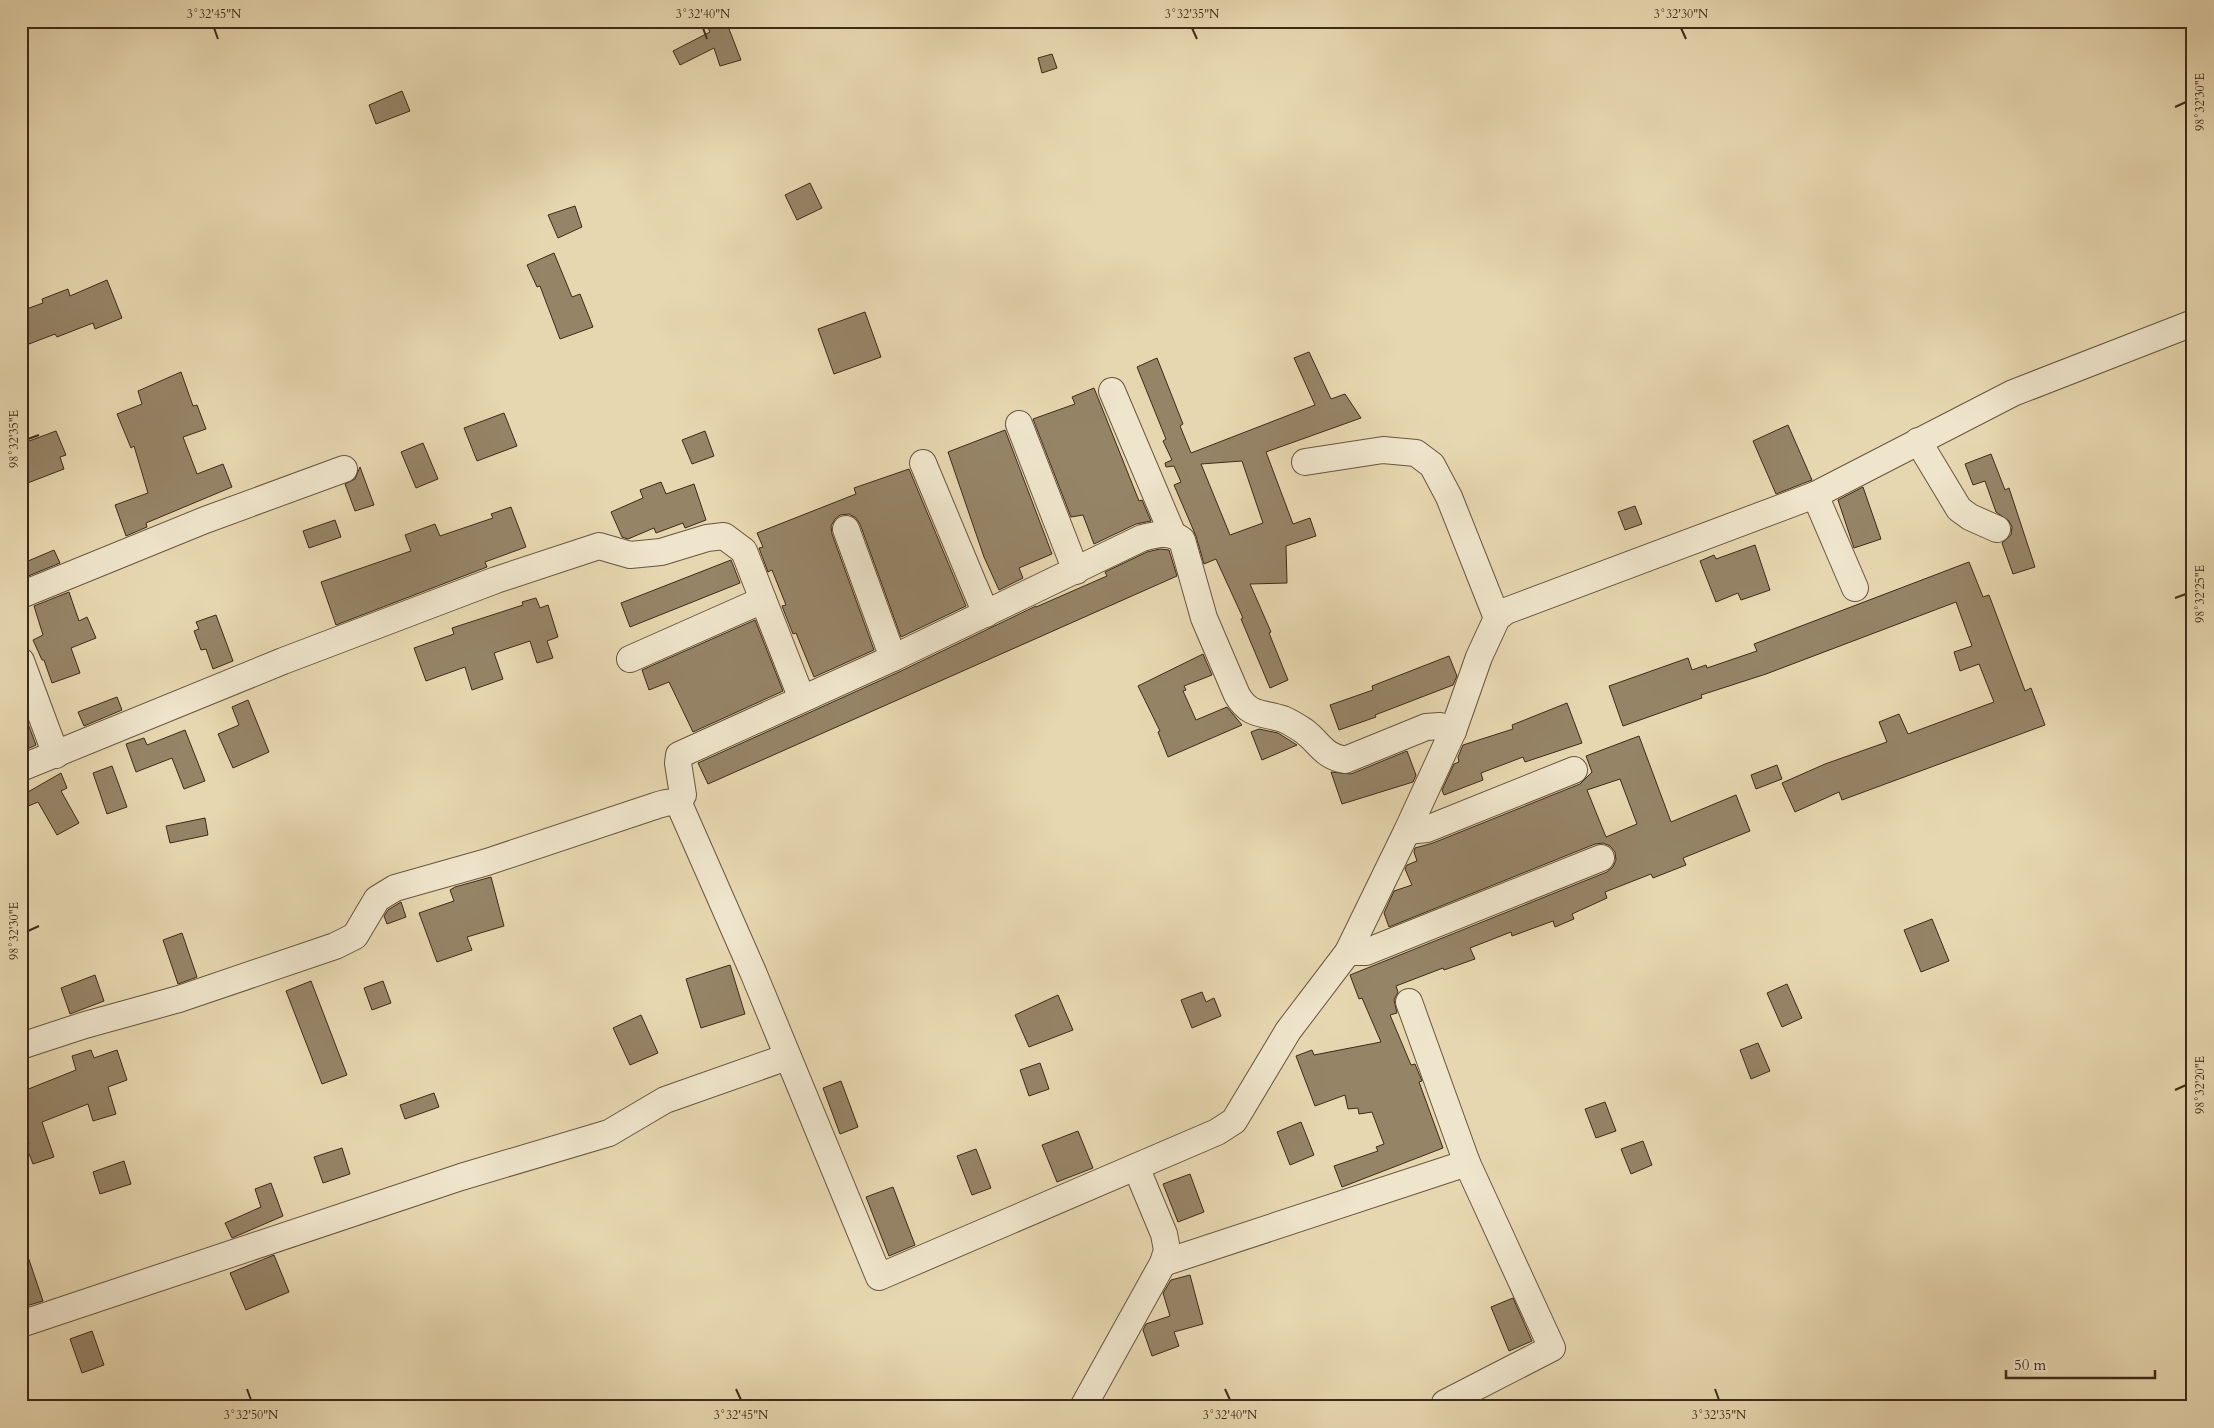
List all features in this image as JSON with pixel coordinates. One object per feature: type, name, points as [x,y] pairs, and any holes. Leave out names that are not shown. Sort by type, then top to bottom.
[{"type":"street","points":[[21,1046],[85,1024],[178,999],[335,946],[355,936],[377,899],[395,888],[487,862],[652,807],[670,802],[677,803],[680,806],[753,972],[879,1277],[1217,1132],[1234,1121],[1288,1031],[1348,952],[1408,831],[1452,731],[1479,657],[1497,618],[1516,605],[1815,495],[2013,393],[2193,323]]},
{"type":"street","points":[[1112,391],[1172,535]]},
{"type":"street","points":[[1019,424],[1076,571]]},
{"type":"street","points":[[1918,441],[1959,509],[1970,517],[1997,528]]},
{"type":"street","points":[[1305,462],[1383,450],[1416,453],[1432,465],[1448,498],[1497,618]]},
{"type":"street","points":[[923,463],[986,614]]},
{"type":"street","points":[[21,595],[205,520],[344,469]]},
{"type":"street","points":[[1815,495],[1855,588]]},
{"type":"street","points":[[846,528],[893,658]]},
{"type":"street","points":[[677,803],[683,795],[678,763],[679,755],[893,658],[1142,538],[1158,534],[1172,535],[1182,540],[1204,618],[1237,695],[1243,705],[1250,710],[1284,719],[1304,732],[1333,758],[1345,760],[1426,727],[1440,726],[1452,731]]},
{"type":"street","points":[[21,768],[293,657],[496,580],[600,546],[630,555],[661,552],[707,538],[724,536],[744,551],[802,699]]},
{"type":"street","points":[[630,659],[763,600]]},
{"type":"street","points":[[21,662],[56,755]]},
{"type":"street","points":[[1408,831],[1428,829],[1574,770]]},
{"type":"street","points":[[1348,952],[1366,952],[1601,858]]},
{"type":"street","points":[[1409,1002],[1467,1163],[1552,1348],[1445,1404]]},
{"type":"street","points":[[21,1324],[461,1178],[609,1133],[665,1100],[788,1057]]},
{"type":"street","points":[[1163,1263],[1467,1163]]},
{"type":"street","points":[[1083,1407],[1163,1263],[1167,1250],[1164,1234],[1136,1167]]},
{"type":"building","points":[[705,21],[726,21],[741,60],[720,66],[714,48],[680,65],[673,51],[710,32]]},
{"type":"building","points":[[1052,54],[1057,68],[1042,73],[1038,58]]},
{"type":"building","points":[[402,91],[410,111],[376,124],[369,105]]},
{"type":"building","points":[[810,183],[822,208],[797,220],[785,195]]},
{"type":"building","points":[[575,206],[582,227],[558,238],[548,215]]},
{"type":"building","points":[[554,253],[572,297],[580,294],[593,327],[560,339],[540,286],[537,287],[527,265]]},
{"type":"building","points":[[107,280],[122,318],[95,329],[93,323],[57,337],[55,334],[29,344],[21,324],[21,311],[43,303],[42,299],[68,289],[70,296]]},
{"type":"building","points":[[865,312],[881,357],[834,374],[818,329]]},
{"type":"building","points":[[1309,352],[1331,399],[1345,394],[1361,418],[1266,452],[1293,524],[1310,518],[1316,536],[1286,546],[1287,583],[1250,584],[1271,632],[1269,633],[1288,680],[1270,688],[1241,619],[1243,618],[1216,559],[1204,564],[1196,536],[1174,485],[1181,482],[1174,466],[1166,467],[1165,463],[1172,460],[1163,441],[1166,439],[1137,367],[1157,358],[1183,424],[1180,426],[1191,453],[1315,405],[1294,358]],"holes":[[[1242,461],[1263,523],[1230,535],[1201,464]]]},
{"type":"building","points":[[181,372],[193,406],[197,405],[206,429],[183,437],[197,474],[223,464],[232,487],[146,523],[147,527],[126,536],[115,505],[148,493],[134,446],[131,448],[117,414],[142,404],[138,391]]},
{"type":"building","points":[[1094,388],[1139,501],[1142,500],[1151,521],[1136,524],[1094,544],[1083,515],[1071,517],[1033,419],[1075,404],[1072,397]]},
{"type":"building","points":[[504,413],[517,446],[477,461],[464,428]]},
{"type":"building","points":[[1788,425],[1812,480],[1776,494],[1753,441]]},
{"type":"building","points":[[1005,430],[1052,554],[1019,568],[1023,578],[999,590],[984,557],[948,452]]},
{"type":"building","points":[[56,431],[66,455],[60,457],[64,469],[25,484],[21,474],[21,444]]},
{"type":"building","points":[[705,431],[714,456],[692,464],[682,440]]},
{"type":"building","points":[[423,443],[438,479],[416,488],[401,452]]},
{"type":"building","points":[[1991,454],[2005,490],[2009,488],[2035,567],[2013,574],[2002,543],[2011,535],[2012,527],[2009,521],[1996,512],[1985,481],[1973,485],[1965,464]]},
{"type":"building","points":[[360,467],[374,505],[355,511],[345,484],[355,479]]},
{"type":"building","points":[[909,469],[966,606],[901,637],[860,524],[856,518],[849,514],[840,515],[831,526],[832,534],[874,650],[814,677],[796,633],[793,634],[782,606],[786,605],[772,570],[768,572],[759,548],[763,547],[757,533],[856,494],[854,488]]},
{"type":"building","points":[[661,482],[666,494],[694,484],[706,520],[685,528],[683,523],[656,533],[654,528],[628,539],[622,537],[611,512],[643,498],[640,490]]},
{"type":"building","points":[[1863,487],[1881,539],[1854,548],[1838,500]]},
{"type":"building","points":[[1635,506],[1642,524],[1625,530],[1618,512]]},
{"type":"building","points":[[511,507],[526,547],[485,562],[487,567],[336,625],[321,582],[411,551],[405,535],[435,524],[440,536],[493,518],[491,514]]},
{"type":"building","points":[[335,520],[341,537],[309,548],[303,531]]},
{"type":"building","points":[[1755,545],[1770,590],[1741,600],[1738,593],[1716,602],[1700,561],[1714,555],[1716,559]]},
{"type":"building","points":[[1160,549],[1169,550],[1177,576],[708,784],[698,763],[899,672],[1036,606],[1107,576],[1105,572],[1147,552]]},
{"type":"building","points":[[54,550],[60,563],[21,579],[21,564]]},
{"type":"building","points":[[731,560],[740,583],[630,627],[621,603]]},
{"type":"building","points":[[1969,562],[1983,597],[1989,595],[2025,691],[2031,688],[2045,725],[1842,800],[1839,792],[1795,812],[1782,783],[1825,764],[1887,742],[1879,722],[1899,714],[1908,734],[1994,702],[1979,664],[1960,671],[1954,652],[1972,646],[1956,602],[1766,674],[1701,695],[1702,698],[1623,726],[1609,686],[1688,658],[1692,670],[1706,665],[1707,668],[1757,651],[1754,644]]},
{"type":"building","points":[[69,592],[79,621],[87,617],[96,638],[71,648],[80,673],[52,683],[44,660],[42,660],[33,640],[43,635],[34,606]]},
{"type":"building","points":[[536,598],[540,608],[548,605],[558,637],[547,641],[553,658],[537,663],[530,641],[494,653],[503,679],[472,690],[465,667],[426,681],[414,648],[454,634],[452,628],[523,605],[522,602]]},
{"type":"building","points":[[216,615],[233,661],[213,669],[206,649],[201,650],[194,631],[199,629],[196,622]]},
{"type":"building","points":[[755,620],[783,691],[693,732],[669,682],[649,690],[642,670]]},
{"type":"building","points":[[1203,654],[1212,675],[1184,686],[1186,690],[1183,691],[1196,720],[1227,707],[1242,725],[1168,757],[1158,732],[1160,731],[1138,686]]},
{"type":"building","points":[[1449,656],[1457,676],[1453,685],[1339,730],[1330,705],[1373,690],[1372,686]]},
{"type":"building","points":[[117,697],[122,710],[84,726],[78,712]]},
{"type":"building","points":[[248,700],[269,752],[233,768],[218,734],[239,725],[232,707]]},
{"type":"building","points":[[1567,703],[1582,743],[1525,762],[1523,757],[1481,773],[1483,780],[1444,795],[1442,790],[1454,764],[1459,762],[1458,757],[1463,745],[1513,729],[1512,725]]},
{"type":"building","points":[[21,705],[36,745],[21,752]]},
{"type":"building","points":[[1259,729],[1278,733],[1297,745],[1262,760],[1251,732]]},
{"type":"building","points":[[185,730],[205,781],[184,789],[172,758],[136,772],[126,744],[144,738],[147,745]]},
{"type":"building","points":[[1639,736],[1671,822],[1736,795],[1750,831],[1683,858],[1686,865],[1653,878],[1651,874],[1605,892],[1607,898],[1572,914],[1574,919],[1555,927],[1553,921],[1512,936],[1511,932],[1470,948],[1475,959],[1444,970],[1443,968],[1396,986],[1398,992],[1394,1000],[1397,1013],[1390,1015],[1411,1065],[1415,1064],[1422,1081],[1419,1082],[1443,1148],[1342,1187],[1334,1166],[1378,1151],[1376,1147],[1384,1144],[1372,1112],[1359,1114],[1358,1108],[1348,1109],[1345,1095],[1315,1106],[1296,1056],[1312,1050],[1314,1055],[1381,1042],[1362,998],[1359,999],[1350,975],[1607,872],[1613,867],[1616,860],[1615,852],[1610,846],[1603,843],[1595,844],[1389,927],[1384,913],[1394,891],[1412,885],[1405,869],[1407,865],[1417,861],[1414,852],[1415,848],[1433,843],[1580,784],[1592,772],[1586,756]],"holes":[[[1620,779],[1637,824],[1606,837],[1587,790]]]},
{"type":"building","points":[[1407,751],[1416,775],[1413,782],[1342,804],[1331,772],[1351,774]]},
{"type":"building","points":[[1777,765],[1782,779],[1756,789],[1751,775]]},
{"type":"building","points":[[112,766],[127,807],[107,814],[93,773]]},
{"type":"building","points":[[61,773],[67,788],[61,791],[79,823],[57,835],[38,802],[21,809],[21,796]]},
{"type":"building","points":[[205,818],[208,835],[170,843],[166,826]]},
{"type":"building","points":[[491,877],[504,926],[467,937],[472,950],[437,962],[419,913],[454,901],[450,890],[455,887]]},
{"type":"building","points":[[401,902],[406,917],[387,924],[384,916],[388,910]]},
{"type":"building","points":[[1932,919],[1949,961],[1921,972],[1904,930]]},
{"type":"building","points":[[182,933],[197,977],[178,984],[163,940]]},
{"type":"building","points":[[730,965],[745,1014],[701,1028],[686,979]]},
{"type":"building","points":[[95,975],[104,1001],[70,1014],[61,988]]},
{"type":"building","points":[[311,981],[347,1075],[322,1084],[286,991]]},
{"type":"building","points":[[383,981],[391,1003],[372,1010],[364,988]]},
{"type":"building","points":[[1787,984],[1802,1018],[1782,1027],[1767,993]]},
{"type":"building","points":[[1202,992],[1206,1002],[1214,998],[1221,1016],[1192,1028],[1181,1000]]},
{"type":"building","points":[[1058,995],[1073,1030],[1029,1047],[1015,1015]]},
{"type":"building","points":[[641,1015],[658,1053],[630,1065],[613,1028]]},
{"type":"building","points":[[1758,1043],[1770,1071],[1751,1079],[1740,1050]]},
{"type":"building","points":[[91,1050],[94,1058],[117,1050],[127,1080],[108,1087],[116,1114],[93,1121],[88,1104],[42,1122],[54,1157],[33,1164],[26,1146],[29,1144],[21,1123],[21,1092],[76,1070],[72,1056]]},
{"type":"building","points":[[1040,1063],[1049,1089],[1029,1096],[1020,1070]]},
{"type":"building","points":[[841,1081],[858,1127],[840,1134],[823,1088]]},
{"type":"building","points":[[434,1093],[439,1107],[405,1119],[400,1105]]},
{"type":"building","points":[[1605,1102],[1616,1131],[1596,1138],[1585,1109]]},
{"type":"building","points":[[1301,1122],[1314,1155],[1290,1165],[1277,1132]]},
{"type":"building","points":[[1078,1131],[1093,1168],[1057,1182],[1042,1145]]},
{"type":"building","points":[[1643,1141],[1652,1165],[1631,1174],[1621,1149]]},
{"type":"building","points":[[342,1148],[350,1174],[323,1183],[314,1157]]},
{"type":"building","points":[[976,1149],[991,1188],[972,1195],[957,1156]]},
{"type":"building","points":[[124,1161],[131,1184],[100,1194],[93,1172]]},
{"type":"building","points":[[1190,1174],[1204,1212],[1178,1222],[1163,1184]]},
{"type":"building","points":[[271,1183],[283,1216],[232,1238],[225,1223],[261,1207],[255,1189]]},
{"type":"building","points":[[893,1187],[915,1245],[889,1256],[866,1197]]},
{"type":"building","points":[[24,1245],[43,1301],[26,1306],[21,1292],[21,1246]]},
{"type":"building","points":[[274,1255],[289,1292],[246,1310],[230,1273]]},
{"type":"building","points":[[1190,1275],[1203,1324],[1174,1332],[1179,1346],[1152,1356],[1143,1330],[1146,1324],[1170,1316],[1163,1293],[1171,1280]]},
{"type":"building","points":[[1513,1298],[1532,1341],[1509,1351],[1491,1307]]},
{"type":"building","points":[[92,1331],[104,1365],[82,1373],[70,1339]]}]
